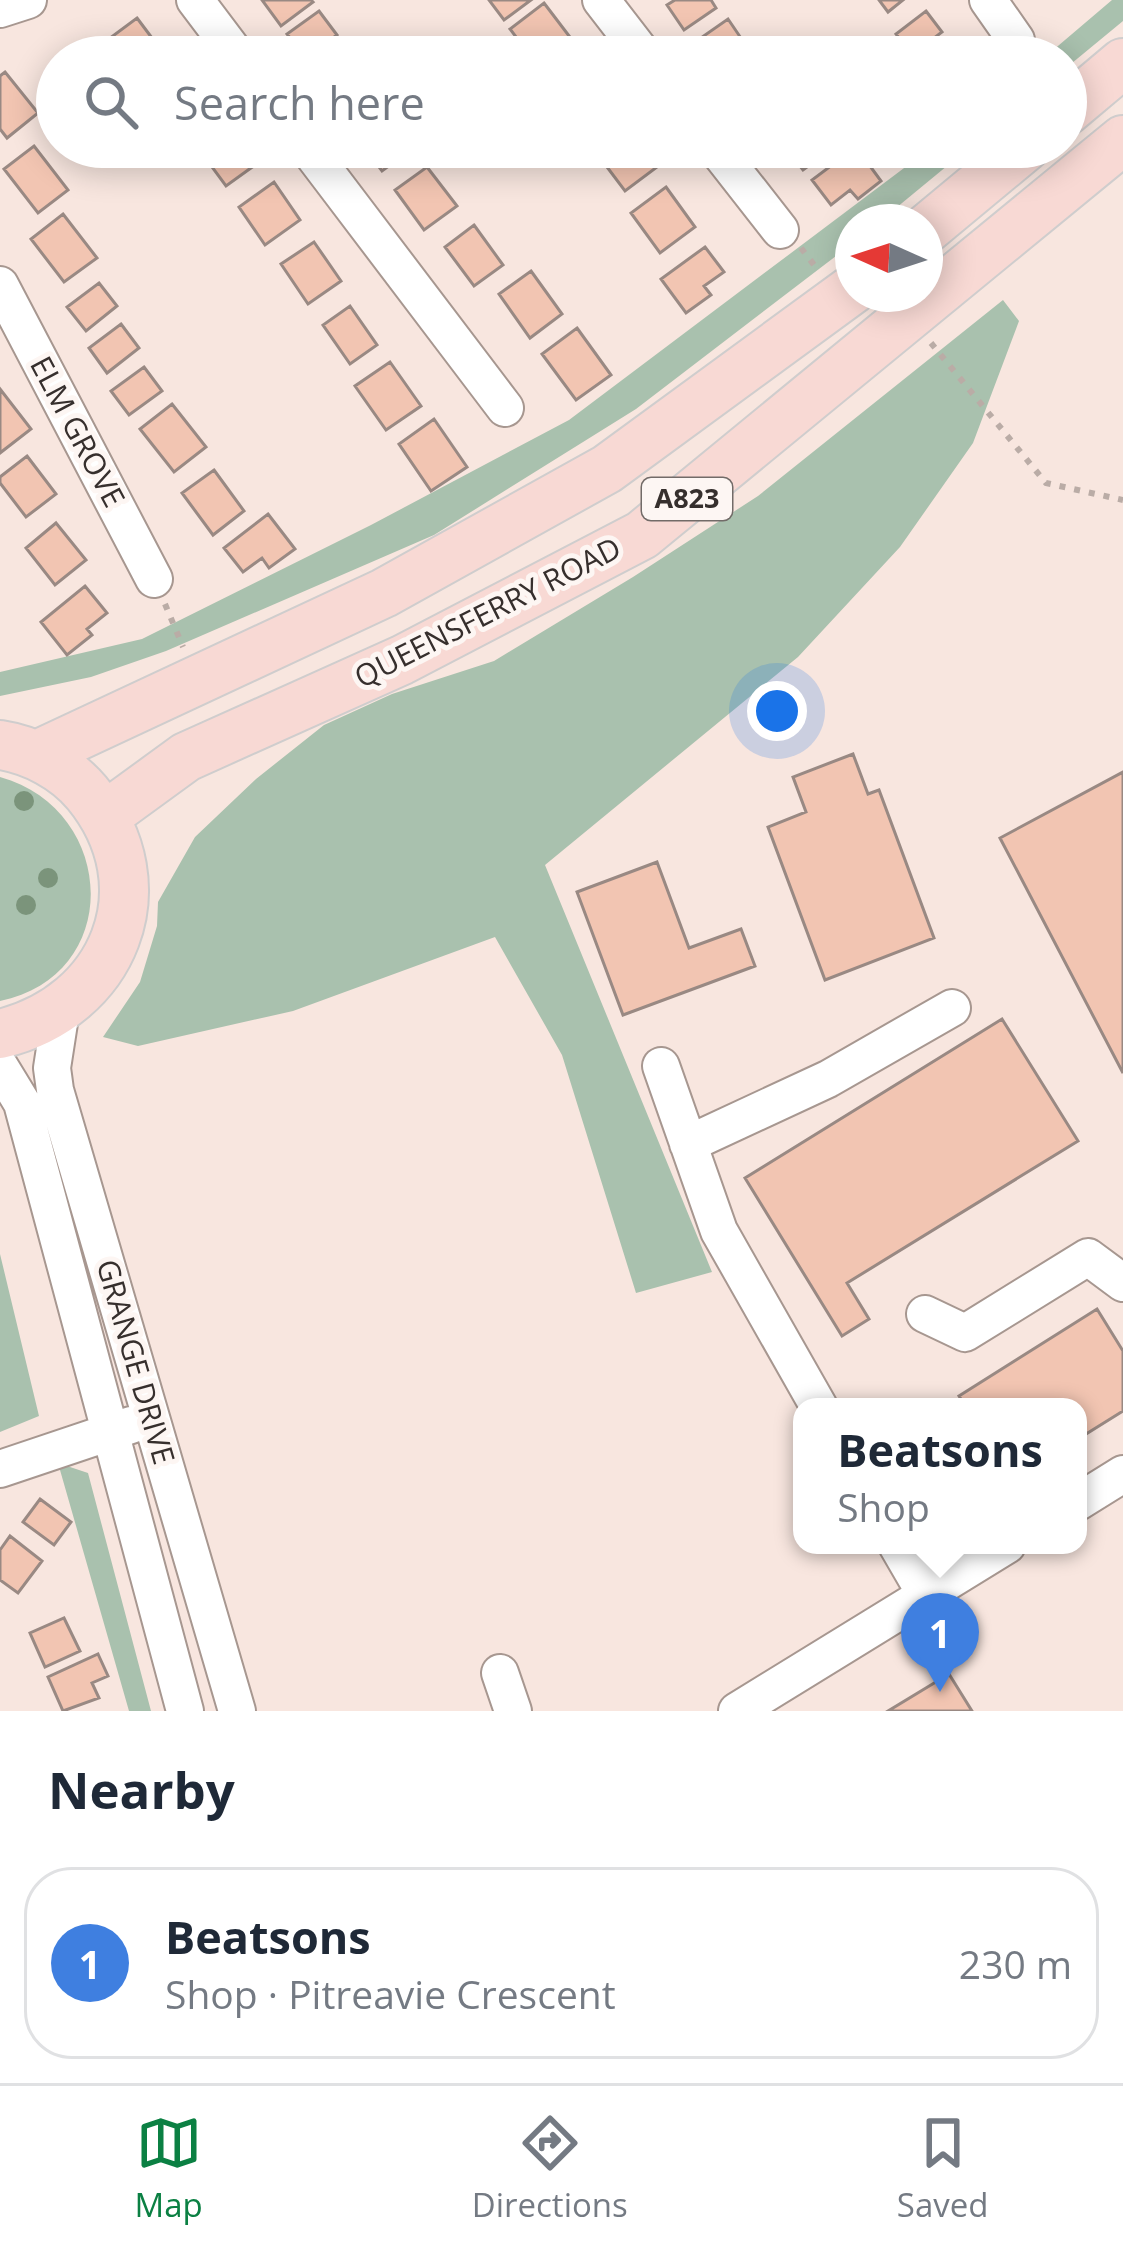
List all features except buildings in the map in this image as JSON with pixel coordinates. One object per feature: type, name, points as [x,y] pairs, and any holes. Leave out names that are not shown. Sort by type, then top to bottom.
[{"type":"main road","points":[[1087,94],[1123,63]]},
{"type":"main road","name":"QUEENSFERRY ROAD","points":[[105,816],[186,757],[403,660],[642,536],[1123,140]]},
{"type":"main road","points":[[943,215],[999,168]]},
{"type":"main road","name":"A823","points":[[19,750],[384,592],[607,469],[835,303]]},
{"type":"main road","name":"A823","points":[[0,1034],[30,1027],[61,1010],[93,981],[115,943],[125,900],[121,856],[105,816],[76,780],[19,750]]},
{"type":"street","points":[[0,9],[28,0]]},
{"type":"street","points":[[195,0],[222,36]]},
{"type":"street","points":[[601,0],[629,36]]},
{"type":"street","points":[[988,0],[1013,36]]},
{"type":"street","points":[[323,168],[505,408]]},
{"type":"street","points":[[731,168],[779,230]]},
{"type":"street","name":"ELM GROVE","points":[[0,285],[154,579]]},
{"type":"street","points":[[688,1144],[828,1079],[952,1008]]},
{"type":"street","name":"GRANGE DRIVE","points":[[61,1010],[52,1068],[55,1090],[237,1711]]},
{"type":"street","points":[[661,1066],[719,1232],[814,1398]]},
{"type":"street","name":"GRANGE DRIVE","points":[[0,1067],[22,1103],[185,1711]]},
{"type":"street","points":[[925,1314],[965,1333],[1088,1257],[1123,1283]]},
{"type":"street","points":[[0,1469],[152,1419]]},
{"type":"street","points":[[1087,1496],[1123,1474]]},
{"type":"street","points":[[902,1554],[926,1595]]},
{"type":"street","points":[[738,1711],[992,1554]]},
{"type":"street","points":[[500,1673],[513,1711]]},
{"type":"path","points":[[938,352],[1046,483],[1123,500]]},
{"type":"path","points":[[154,579],[187,656]]},
{"type":"green space","points":[[1112,0],[1123,0],[1123,21],[1087,51],[1087,36],[1070,36]]},
{"type":"green space","points":[[904,168],[945,168],[901,204],[856,204]]},
{"type":"green space","points":[[835,220],[835,257],[636,409],[434,535],[166,651],[91,677],[0,696],[0,672],[142,639],[569,420]]},
{"type":"green space","points":[[1003,300],[1019,321],[973,443],[900,547],[798,657],[545,865],[712,1272],[636,1293],[562,1055],[495,937],[293,1011],[138,1046],[103,1037],[140,982],[157,926],[158,902],[195,837],[256,779],[324,725],[392,694],[494,661],[633,577],[758,496]]},
{"type":"green space","points":[[0,777],[39,795],[67,822],[85,856],[91,892],[86,928],[69,960],[40,986],[0,1001]]},
{"type":"green space","points":[[0,1254],[39,1416],[0,1432]]},
{"type":"green space","points":[[58,1463],[88,1473],[151,1711],[129,1711]]},
{"type":"place","name":"Beatsons","points":[[940,1692]]}]
